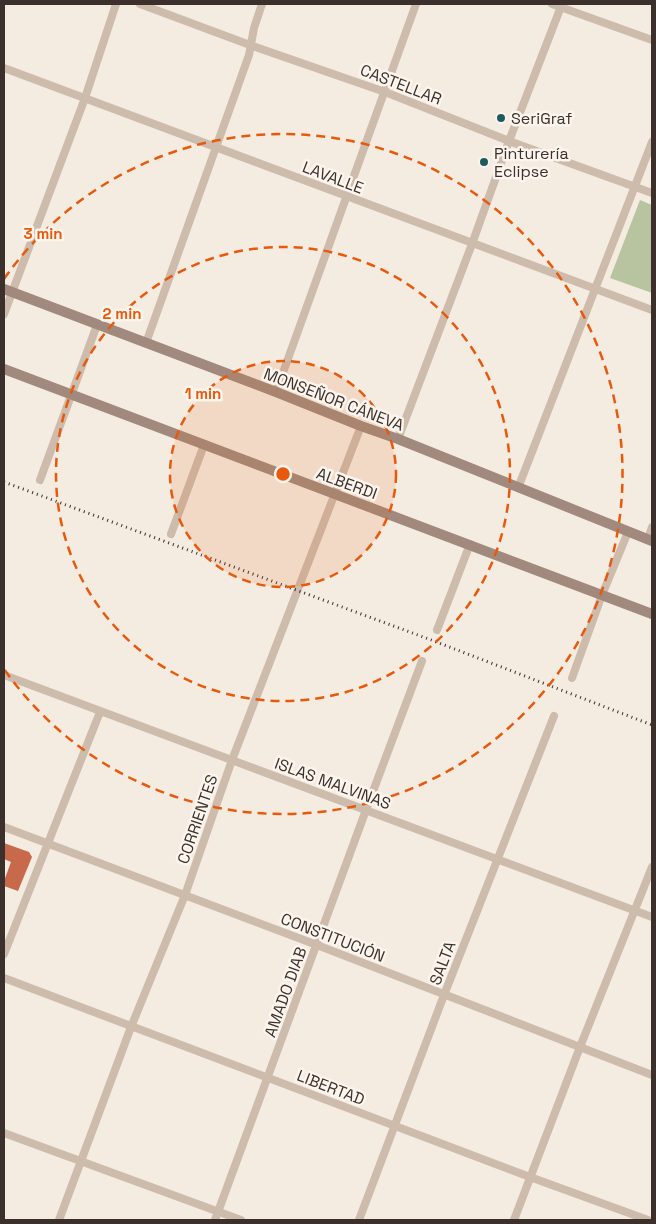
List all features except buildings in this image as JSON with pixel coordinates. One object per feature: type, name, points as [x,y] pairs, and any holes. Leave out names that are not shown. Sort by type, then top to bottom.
[{"type":"street","points":[[4,314],[7,291],[85,98],[116,4]]},
{"type":"street","name":"CASTELLAR","points":[[140,4],[385,92],[509,141],[652,193]]},
{"type":"street","points":[[146,343],[248,55],[262,4]]},
{"type":"street","points":[[276,392],[348,197],[416,4]]},
{"type":"street","points":[[552,4],[562,5],[652,40]]},
{"type":"street","points":[[398,439],[509,141],[562,5]]},
{"type":"street","name":"LAVALLE","points":[[4,68],[652,310]]},
{"type":"street","points":[[518,488],[652,142]]},
{"type":"street","name":"MONSEÑOR CÁNEVA","points":[[7,291],[398,439],[650,540]]},
{"type":"street","points":[[40,480],[97,325]]},
{"type":"street","name":"ALBERDI","points":[[4,370],[652,614]]},
{"type":"street","name":"CORRIENTES","points":[[60,1220],[131,1027],[185,896],[232,760],[361,426]]},
{"type":"street","points":[[171,534],[204,445]]},
{"type":"street","points":[[650,540],[652,527]]},
{"type":"street","points":[[572,678],[602,595],[628,532]]},
{"type":"street","points":[[437,630],[470,544]]},
{"type":"street","name":"AMADO DIAB","points":[[215,1220],[422,661]]},
{"type":"street","name":"ISLAS MALVINAS","points":[[4,675],[652,917]]},
{"type":"street","points":[[4,954],[100,712]]},
{"type":"street","name":"SALTA","points":[[359,1220],[497,858],[554,716]]},
{"type":"street","name":"CONSTITUCIÓN","points":[[4,827],[317,945],[652,1075]]},
{"type":"street","points":[[514,1220],[652,866]]},
{"type":"street","name":"LIBERTAD","points":[[4,978],[648,1220]]},
{"type":"street","points":[[4,1133],[241,1220]]},
{"type":"green space","points":[[640,200],[652,205],[652,293],[610,278]]},
{"type":"railway","points":[[4,482],[426,638],[652,725]]},
{"type":"place","name":"SeriGraf","points":[[501,118]]},
{"type":"place","name":"Pinturería Eclipse","points":[[484,162]]}]
